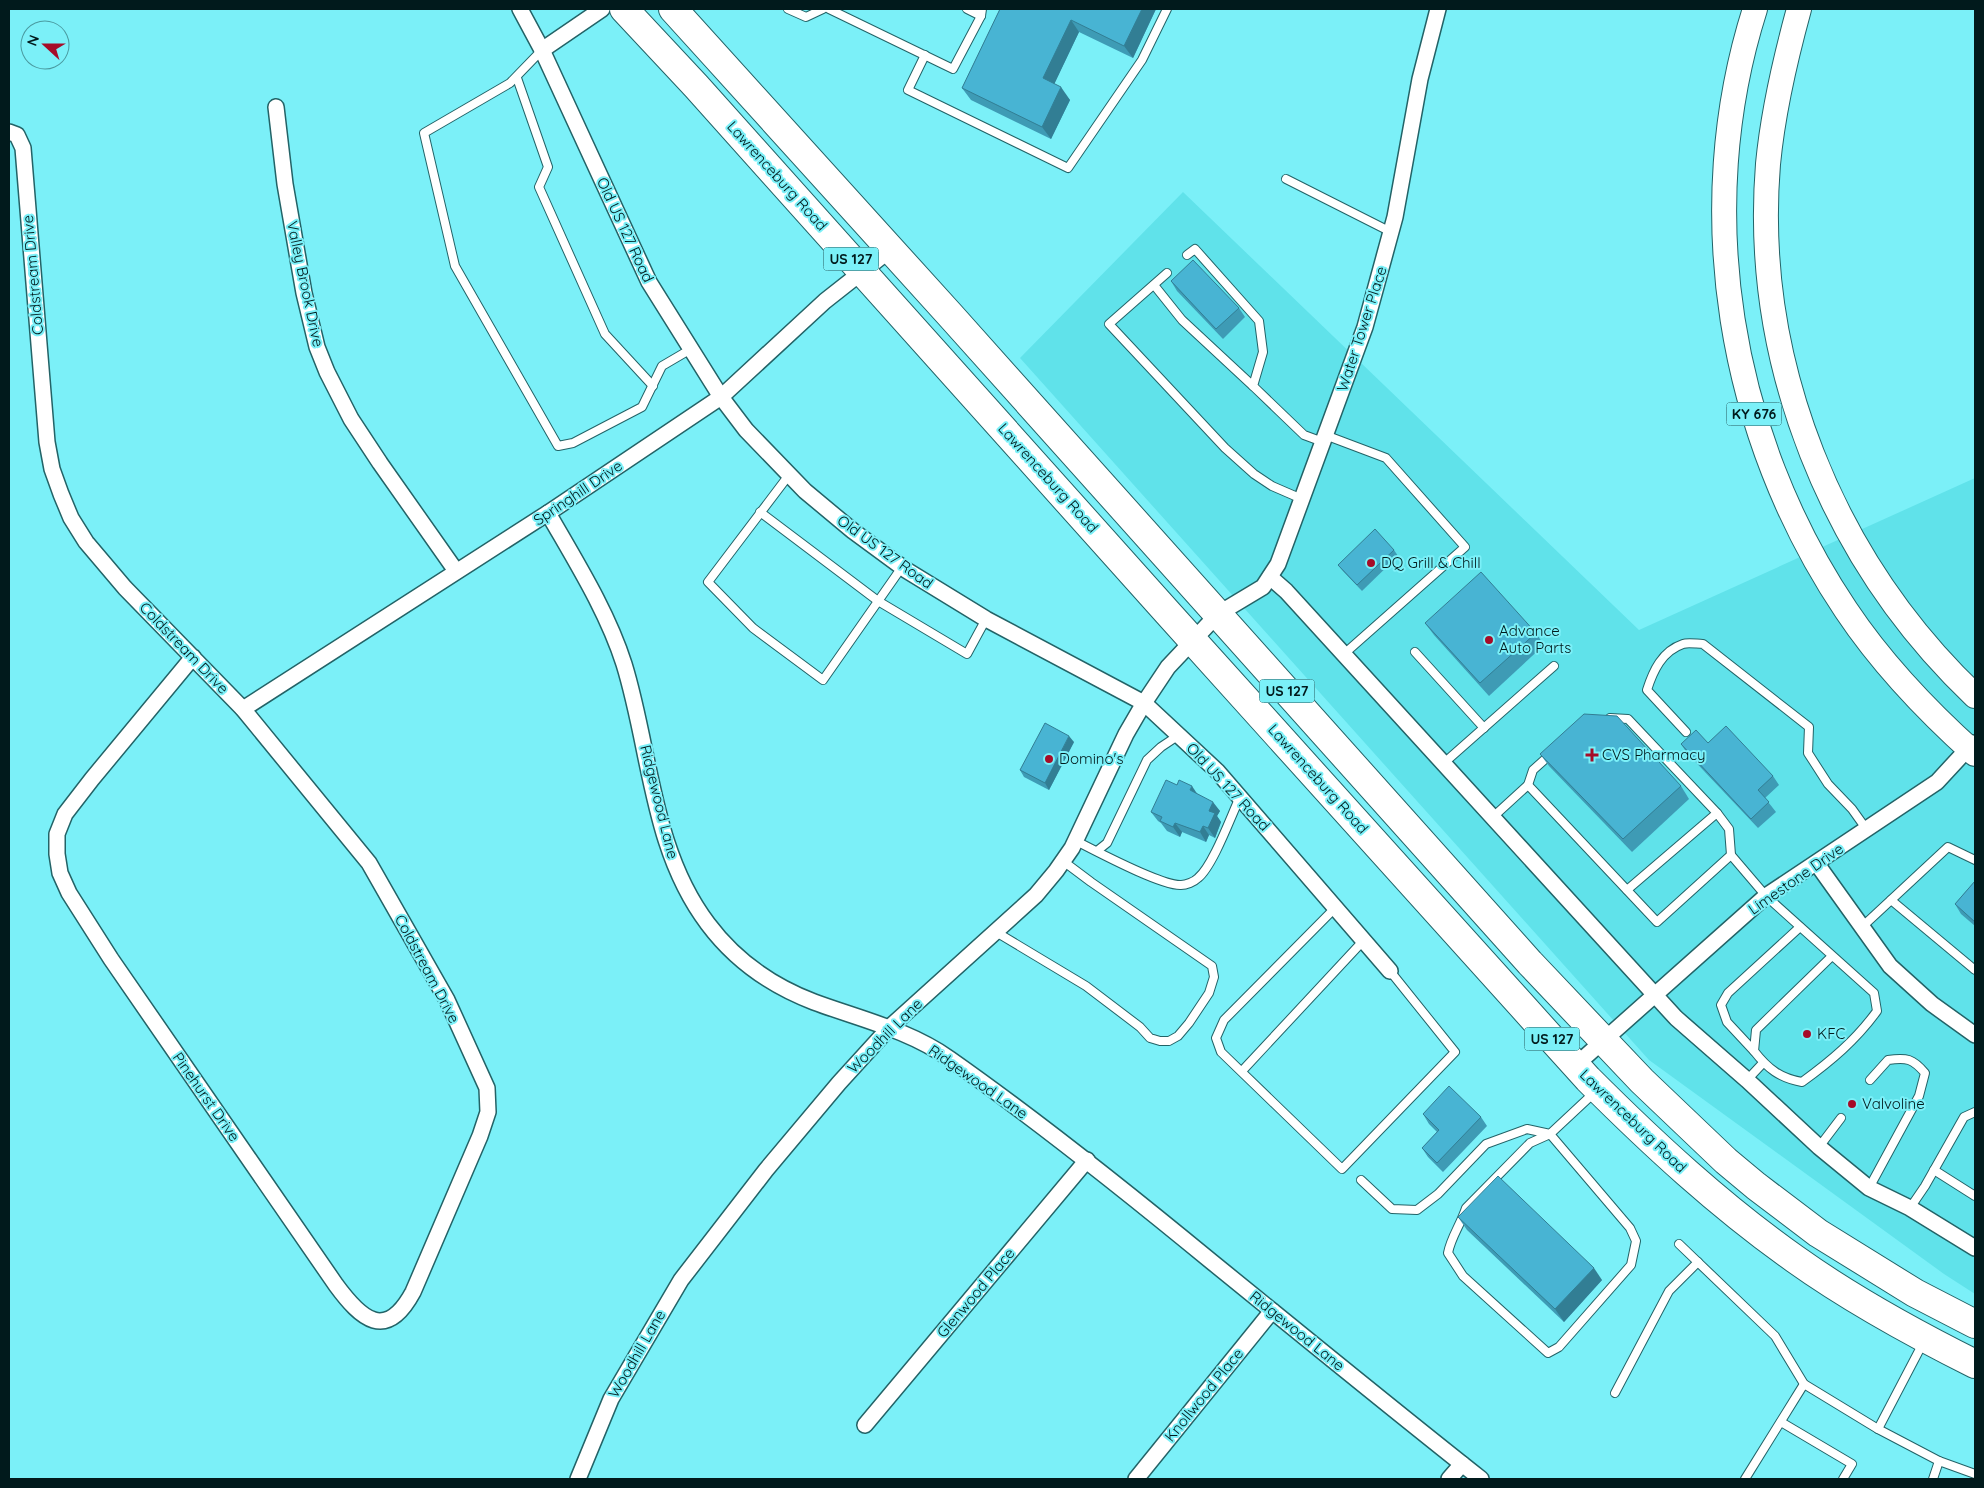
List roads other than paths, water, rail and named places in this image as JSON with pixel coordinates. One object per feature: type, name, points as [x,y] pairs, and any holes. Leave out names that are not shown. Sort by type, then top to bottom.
[{"type":"highway","name":"Lawrenceburg Road","points":[[624,9],[696,86],[1192,640],[1598,1089],[1667,1155],[1761,1234],[1831,1284],[1926,1339],[1975,1364]]},
{"type":"highway","name":"US 127","points":[[673,9],[891,248],[1602,1040],[1698,1135],[1756,1186],[1787,1210],[1882,1274],[1975,1324]]},
{"type":"main road","name":"KY 676","points":[[1755,9],[1737,79],[1729,130],[1724,183],[1724,236],[1728,289],[1736,341],[1747,392],[1763,442],[1801,534],[1846,611],[1890,668],[1922,704],[1973,748]]},
{"type":"main road","name":"KY 676","points":[[1799,9],[1785,60],[1774,113],[1766,218],[1775,320],[1785,368],[1797,414],[1813,458],[1830,499],[1850,537],[1871,572],[1916,634],[1975,696]]},
{"type":"street","name":"Old US 127 Road","points":[[520,9],[542,50],[649,282],[721,398],[746,430],[788,475],[853,531],[902,567],[986,620],[1144,703],[1217,771],[1390,971]]},
{"type":"street","points":[[542,50],[602,9]]},
{"type":"street","name":"Water Tower Place","points":[[1218,614],[1263,587],[1278,564],[1366,327],[1391,232],[1420,79],[1438,9]]},
{"type":"street","name":"Valley Brook Drive","points":[[276,107],[295,247],[310,320],[327,372],[347,411],[380,463],[456,571]]},
{"type":"street","name":"Coldstream Drive","points":[[13,134],[22,148],[44,414],[52,469],[71,518],[86,542],[104,565],[243,709],[369,863],[447,1000],[487,1088],[488,1112]]},
{"type":"street","name":"Springhill Drive","points":[[243,709],[548,513],[721,398],[782,339],[891,248]]},
{"type":"street","name":"Ridgewood Lane","points":[[548,513],[591,588],[620,654],[639,720],[665,838],[673,862],[688,895],[705,921],[734,953],[771,981],[815,1002],[890,1027],[946,1056],[1087,1160],[1481,1479]]},
{"type":"street","points":[[1270,577],[1286,591],[1676,1018],[1747,1080],[1819,1147],[1869,1188],[1910,1208],[1975,1248]]},
{"type":"street","name":"Woodhill Lane","points":[[578,1479],[610,1399],[681,1280],[766,1170],[839,1083],[890,1027],[1036,895],[1076,841],[1126,734],[1144,703],[1168,667],[1218,614]]},
{"type":"street","name":"Pinehurst Drive","points":[[193,658],[92,779],[66,814],[58,834],[57,854],[60,873],[69,893],[111,958],[336,1285],[359,1313],[369,1319],[378,1321],[398,1314],[406,1305],[472,1154],[488,1112]]},
{"type":"street","name":"Limestone Drive","points":[[1576,1065],[1766,896],[1817,864],[1937,782],[1973,748]]},
{"type":"street","points":[[1817,864],[1890,966],[1932,1004],[1975,1035]]},
{"type":"street","name":"Glenwood Place","points":[[865,1425],[1087,1160]]},
{"type":"street","name":"Knollwood Place","points":[[1136,1479],[1272,1310]]},
{"type":"street","points":[[1449,1479],[1462,1464]]},
{"type":"lane","points":[[788,9],[806,17],[824,9]]},
{"type":"lane","points":[[829,9],[953,69],[982,12],[967,9]]},
{"type":"lane","points":[[925,55],[908,90],[1068,168],[1142,60],[1167,9]]},
{"type":"lane","points":[[542,50],[517,78],[424,133],[455,266],[558,446],[573,443],[642,407],[662,366],[691,349]]},
{"type":"lane","points":[[517,78],[548,167],[539,187],[605,334],[653,386]]},
{"type":"lane","points":[[1286,178],[1391,232]]},
{"type":"lane","points":[[1188,255],[1195,249],[1260,321],[1263,352],[1253,386]]},
{"type":"lane","points":[[1167,273],[1109,324],[1225,448],[1254,474],[1272,486],[1302,499]]},
{"type":"lane","points":[[1154,285],[1182,320],[1304,435],[1324,439],[1386,458],[1465,547],[1344,654]]},
{"type":"lane","points":[[788,475],[708,582],[761,634],[823,680],[902,567]]},
{"type":"lane","points":[[760,512],[878,601],[967,654],[986,620]]},
{"type":"lane","points":[[1686,732],[1647,690],[1654,669],[1668,652],[1684,643],[1703,644],[1809,727],[1808,753],[1828,784],[1852,809],[1867,830]]},
{"type":"lane","points":[[1415,652],[1484,728]]},
{"type":"lane","points":[[1444,763],[1554,666]]},
{"type":"lane","points":[[1601,718],[1628,719],[1730,828],[1731,855],[1766,896],[1874,993],[1877,1011],[1862,1032],[1824,1066],[1802,1082],[1786,1079],[1763,1063],[1727,1022],[1721,1005],[1728,992],[1800,927]]},
{"type":"lane","points":[[1097,851],[1107,843],[1147,760],[1161,747],[1179,735]]},
{"type":"lane","points":[[1493,817],[1528,785],[1533,770],[1555,750]]},
{"type":"lane","points":[[1528,785],[1657,922],[1731,855]]},
{"type":"lane","points":[[1076,841],[1170,884],[1180,885],[1188,883],[1198,878],[1208,866],[1240,797]]},
{"type":"lane","points":[[1627,890],[1717,813]]},
{"type":"lane","points":[[1862,926],[1948,847],[1975,860]]},
{"type":"lane","points":[[996,932],[1086,986],[1140,1027],[1150,1038],[1169,1041],[1178,1036],[1209,993],[1214,977],[1212,966],[1090,882],[1063,861]]},
{"type":"lane","points":[[1891,900],[1975,970]]},
{"type":"lane","points":[[1335,908],[1224,1020],[1216,1038],[1221,1052],[1342,1169],[1455,1052],[1390,971]]},
{"type":"lane","points":[[1242,1071],[1364,940]]},
{"type":"lane","points":[[1754,1051],[1756,1030],[1832,956]]},
{"type":"lane","points":[[1869,1188],[1919,1096],[1925,1073],[1916,1063],[1903,1058],[1888,1060],[1870,1080]]},
{"type":"lane","points":[[1747,1080],[1763,1063]]},
{"type":"lane","points":[[1361,1180],[1392,1209],[1417,1210],[1438,1194],[1486,1144],[1527,1129],[1550,1134],[1630,1228],[1636,1241],[1631,1265],[1559,1347],[1548,1353],[1462,1276],[1448,1253],[1450,1241],[1462,1222],[1466,1208],[1530,1143],[1550,1134],[1598,1089]]},
{"type":"lane","points":[[1910,1208],[1964,1118],[1975,1112]]},
{"type":"lane","points":[[1819,1147],[1841,1118]]},
{"type":"lane","points":[[1934,1170],[1975,1196]]},
{"type":"lane","points":[[1679,1244],[1775,1336],[1804,1384],[1878,1430],[1939,1461],[1975,1474]]},
{"type":"lane","points":[[1615,1393],[1669,1291],[1698,1262]]},
{"type":"lane","points":[[1878,1430],[1926,1339]]},
{"type":"lane","points":[[1744,1479],[1804,1384]]},
{"type":"lane","points":[[1781,1422],[1852,1464],[1843,1479]]},
{"type":"lane","points":[[1933,1479],[1939,1461]]},
{"type":"place","name":"DQ Grill & Chill","points":[[1371,563]]},
{"type":"place","name":"Advance Auto Parts","points":[[1489,640]]},
{"type":"place","name":"CVS Pharmacy","points":[[1592,755]]},
{"type":"place","name":"Domino's","points":[[1049,759]]},
{"type":"place","name":"KFC","points":[[1807,1034]]},
{"type":"place","name":"Valvoline","points":[[1852,1104]]}]
